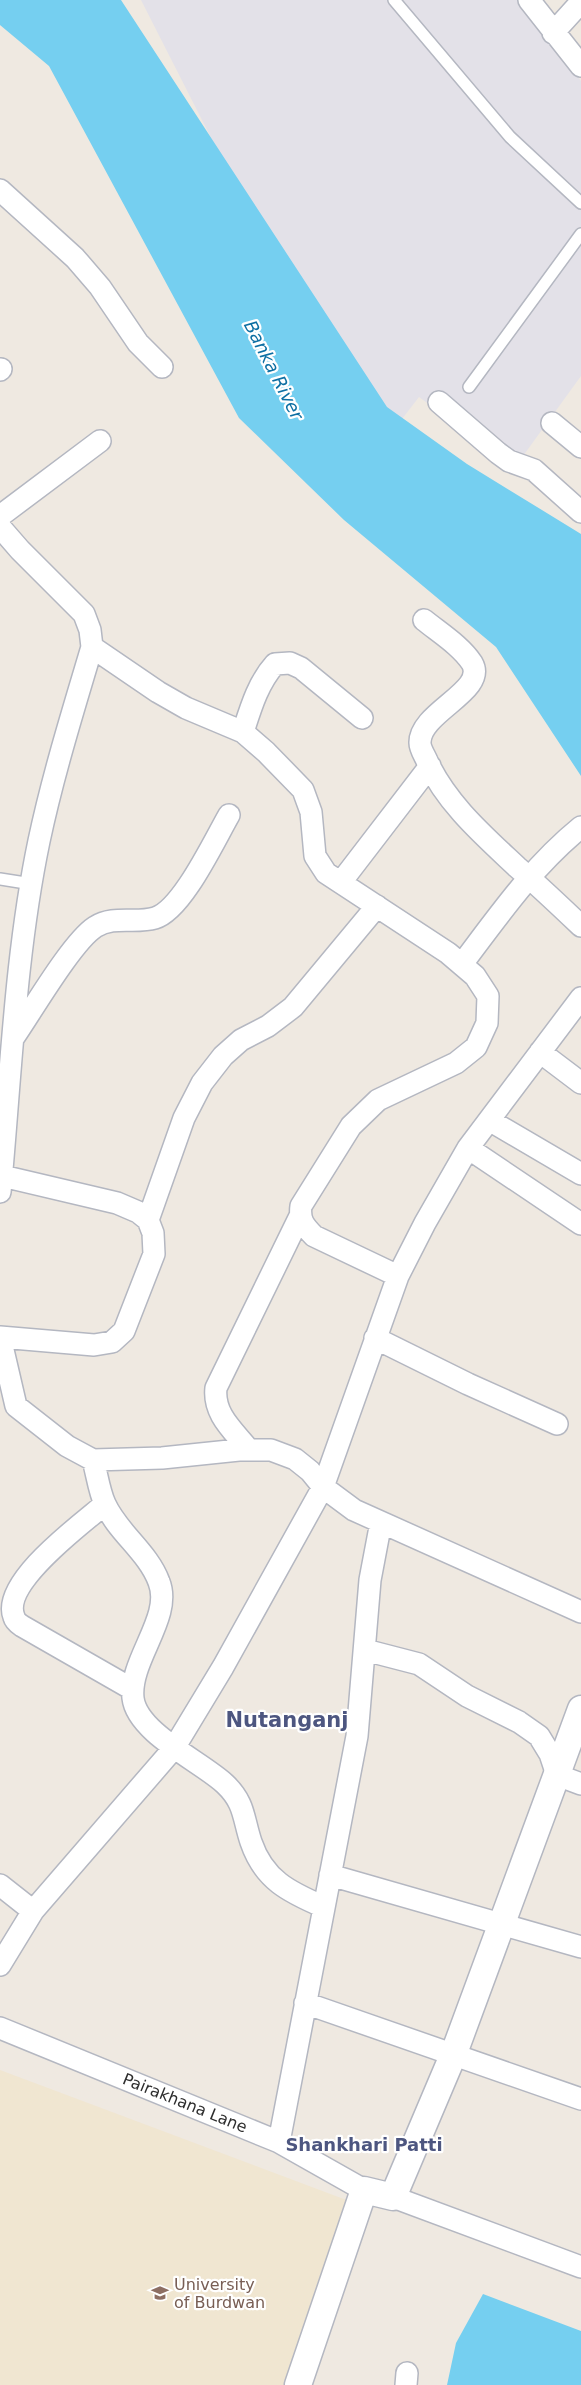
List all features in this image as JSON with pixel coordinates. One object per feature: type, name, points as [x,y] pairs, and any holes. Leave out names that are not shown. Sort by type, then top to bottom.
[{"type":"street","points":[[529,0],[581,66]]},
{"type":"street","points":[[553,32],[581,2]]},
{"type":"street","points":[[0,190],[75,258],[100,287],[138,343],[162,367]]},
{"type":"street","points":[[439,402],[509,461],[534,470],[581,512]]},
{"type":"street","points":[[552,423],[579,442]]},
{"type":"street","points":[[0,516],[100,442]]},
{"type":"street","points":[[0,527],[20,550],[84,614],[90,630],[92,647],[60,753],[39,842],[22,946],[1,1184],[117,1203],[138,1212],[148,1220],[153,1233],[154,1254],[124,1331],[112,1342],[94,1345],[0,1337],[8,1404],[67,1446],[93,1460],[162,1458],[248,1450],[271,1450],[295,1459],[310,1471],[323,1487],[354,1510],[581,1612]]},
{"type":"street","points":[[424,620],[466,655],[473,665],[474,676],[468,687],[430,721],[422,732],[420,744],[430,766],[446,793],[466,818],[581,926]]},
{"type":"street","points":[[92,647],[186,708],[243,732],[303,790],[311,812],[315,856],[326,872],[448,953],[475,976],[488,996],[487,1023],[476,1047],[456,1063],[378,1100],[351,1126],[301,1206],[300,1216],[216,1388],[215,1399],[218,1412],[248,1450]]},
{"type":"street","points":[[243,732],[254,698],[266,674],[276,664],[290,663],[301,668],[362,718]]},
{"type":"street","points":[[340,882],[430,766]]},
{"type":"street","points":[[14,1037],[74,951],[95,928],[111,920],[155,918],[171,908],[183,895],[229,816]]},
{"type":"street","points":[[462,964],[528,877],[556,847],[581,827]]},
{"type":"street","points":[[148,1220],[184,1118],[202,1083],[223,1056],[240,1040],[268,1026],[294,1007],[377,906]]},
{"type":"street","points":[[0,1965],[33,1911],[174,1748],[223,1667],[323,1487],[398,1276],[468,1148],[581,998]]},
{"type":"street","points":[[540,1052],[581,1083]]},
{"type":"street","points":[[489,1120],[581,1174]]},
{"type":"street","points":[[468,1148],[581,1224]]},
{"type":"street","points":[[300,1216],[304,1227],[314,1236],[398,1276]]},
{"type":"street","points":[[375,1338],[468,1384],[556,1424]]},
{"type":"street","points":[[93,1460],[105,1504],[152,1569],[159,1582],[162,1596],[160,1608],[136,1672],[132,1688],[134,1701],[141,1717],[174,1748],[224,1783],[239,1798],[251,1842],[258,1860],[269,1876],[289,1892],[324,1908]]},
{"type":"street","points":[[105,1504],[24,1576],[12,1607],[14,1618],[22,1626],[132,1688]]},
{"type":"street","points":[[279,2142],[357,1736],[370,1580],[381,1522]]},
{"type":"street","points":[[365,1650],[419,1664],[467,1696],[519,1722],[539,1736],[550,1754],[557,1775]]},
{"type":"street","points":[[393,2197],[454,2053],[581,1709]]},
{"type":"street","points":[[557,1775],[581,1784]]},
{"type":"street","points":[[330,1875],[581,1947]]},
{"type":"street","points":[[0,1885],[33,1911]]},
{"type":"street","points":[[305,2003],[454,2053],[581,2099]]},
{"type":"street","name":"Pairakhana Lane","points":[[0,2028],[279,2142],[364,2190]]},
{"type":"street","points":[[298,2385],[364,2190],[393,2197],[581,2268]]},
{"type":"lane","points":[[394,0],[510,137],[581,203]]},
{"type":"lane","points":[[469,386],[581,234]]},
{"type":"lane","points":[[0,879],[32,884]]},
{"type":"shaded area","points":[[141,0],[525,0],[581,81],[581,376],[515,467],[419,397],[402,419],[325,362]]},
{"type":"shaded area","name":"University of Burdwan","points":[[0,2070],[349,2201],[289,2385],[0,2385]]},
{"type":"water","name":"Banka River","points":[[0,0],[121,0],[387,407],[467,464],[581,534],[581,776],[496,647],[344,520],[239,418],[49,66],[0,25]]},
{"type":"water","points":[[483,2294],[581,2331],[581,2385],[447,2385],[456,2343]]},
{"type":"place","name":"University of Burdwan","points":[[160,2293]]},
{"type":"district","name":"Nutanganj","points":[[287,1720]]},
{"type":"district","name":"Shankhari Patti","points":[[364,2144]]}]
